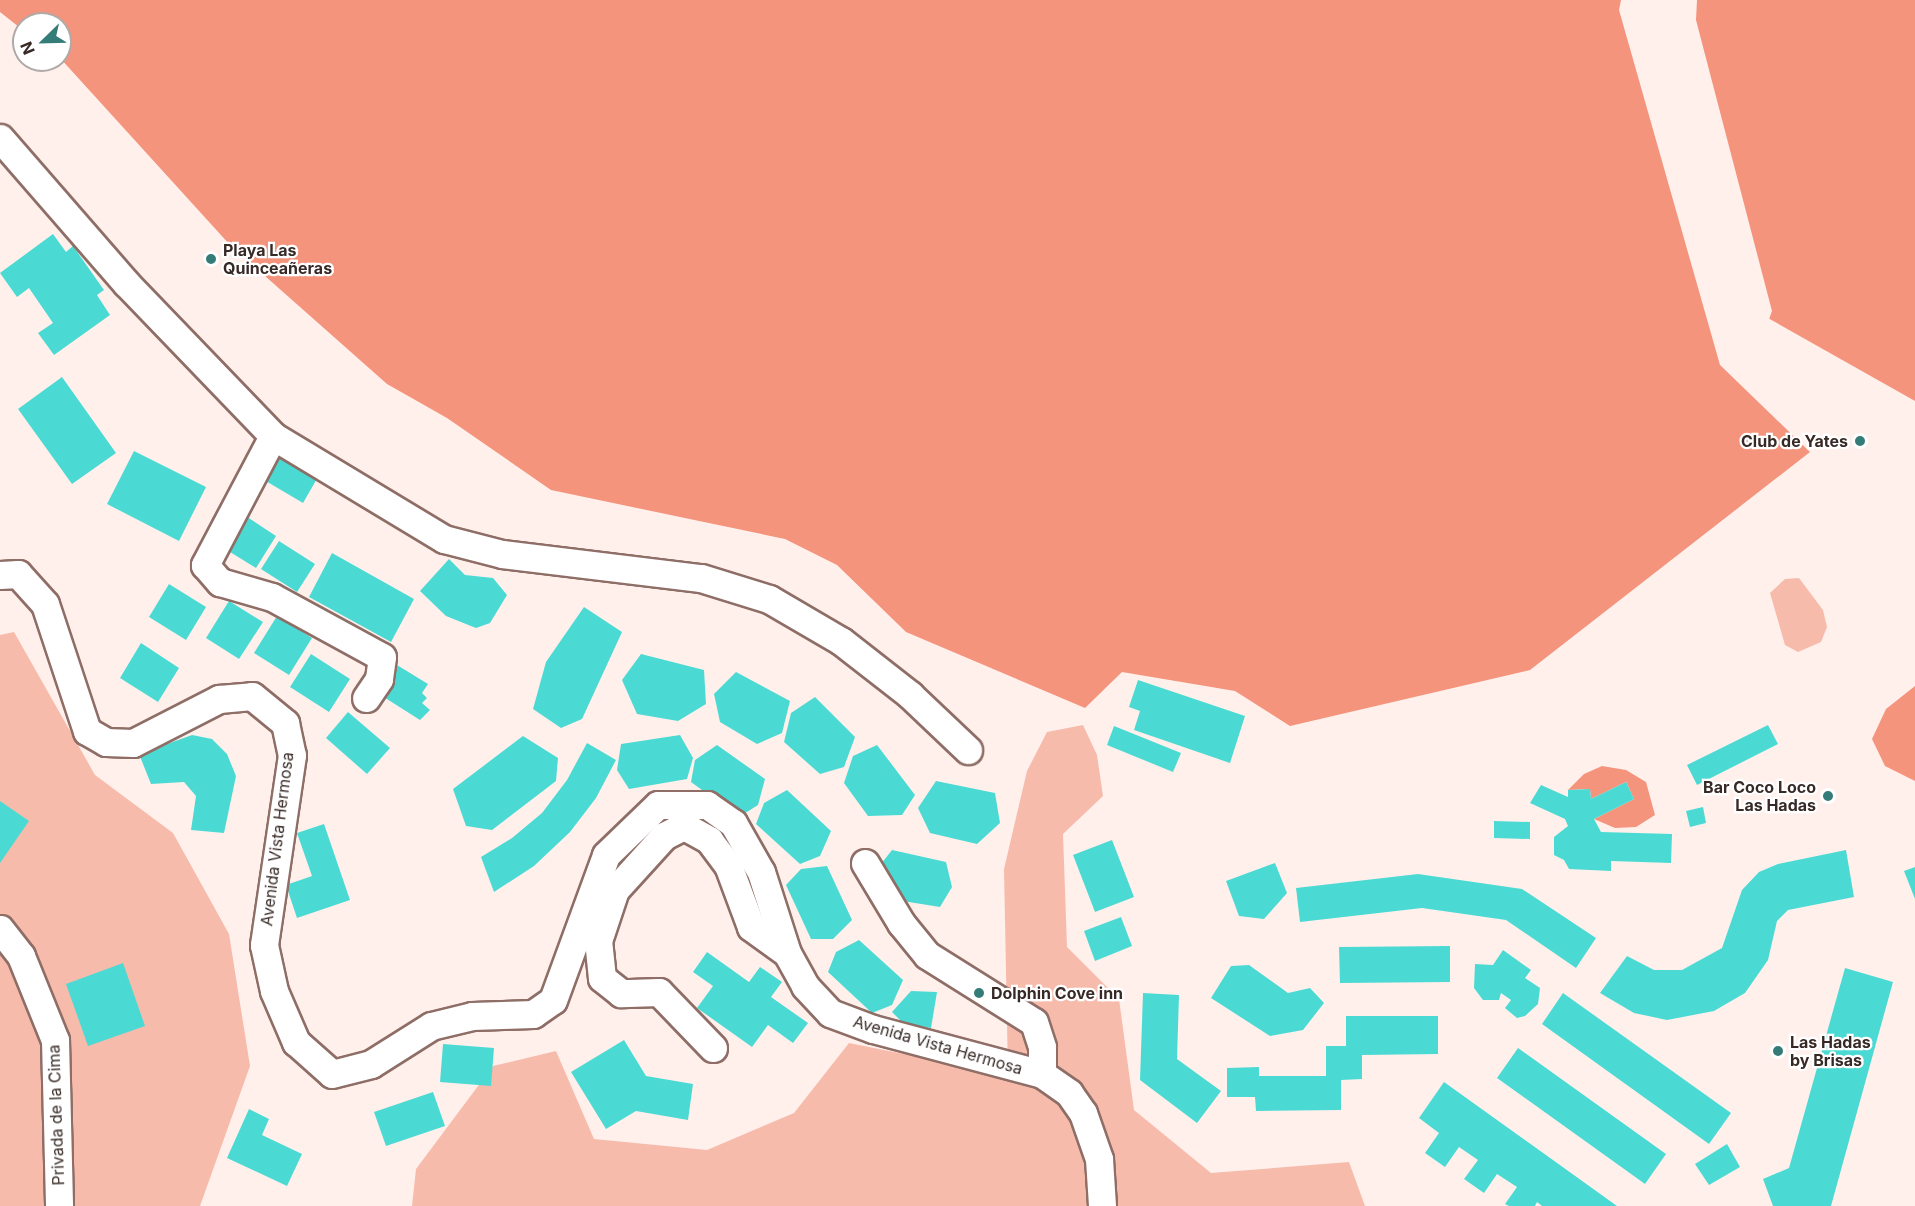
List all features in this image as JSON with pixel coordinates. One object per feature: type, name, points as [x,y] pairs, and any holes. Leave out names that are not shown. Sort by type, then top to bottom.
[{"type":"street","points":[[0,138],[126,283],[273,436],[444,539],[502,554],[701,578],[768,599],[841,640],[910,695],[968,750]]},
{"type":"street","points":[[273,436],[205,565],[220,582],[272,597],[382,657],[379,679],[366,698]]},
{"type":"street","name":"Avenida Vista Hermosa","points":[[0,575],[18,574],[45,604],[87,731],[105,742],[133,743],[219,699],[252,696],[285,723],[292,755],[264,945],[274,991],[296,1042],[332,1074],[371,1064],[431,1026],[472,1016],[533,1014],[553,1000],[606,855],[658,805],[708,805],[733,823],[761,872],[787,953],[805,986],[830,1013],[873,1029],[1042,1074],[1069,1093],[1083,1113],[1099,1159],[1102,1206]]},
{"type":"street","points":[[713,1048],[658,992],[621,993],[602,978],[598,941],[615,890],[664,836],[684,826],[709,840],[728,865],[751,927],[787,953]]},
{"type":"street","points":[[865,863],[902,923],[927,956],[1034,1022],[1042,1047],[1042,1074]]},
{"type":"street","name":"Privada de la Cima","points":[[0,929],[21,956],[55,1040],[59,1206]]},
{"type":"shaded area","points":[[0,0],[1621,0],[1619,10],[1720,365],[1810,452],[1530,670],[1290,726],[1235,691],[1122,672],[1085,708],[906,632],[837,565],[785,539],[551,490],[447,418],[387,384],[230,245],[72,71],[72,12],[12,12],[12,22],[0,12]]},
{"type":"shaded area","points":[[1690,0],[1915,0],[1915,401],[1768,318]]},
{"type":"shaded area","points":[[1799,578],[1823,610],[1827,627],[1821,642],[1798,652],[1785,645],[1770,593],[1785,579]]},
{"type":"shaded area","points":[[14,632],[95,775],[173,833],[229,934],[250,1066],[200,1206],[0,1206],[0,635]]},
{"type":"shaded area","points":[[1915,686],[1915,781],[1885,766],[1872,739],[1886,709]]},
{"type":"shaded area","points":[[1083,725],[1097,755],[1103,796],[1063,834],[1067,947],[1119,999],[1134,1110],[1211,1173],[1349,1162],[1365,1206],[412,1206],[416,1169],[493,1066],[556,1051],[594,1139],[707,1150],[794,1113],[849,1043],[1008,1075],[1004,869],[1027,771],[1047,732]]},
{"type":"shaded area","points":[[1602,766],[1626,770],[1646,782],[1655,815],[1636,827],[1615,828],[1594,819],[1634,799],[1626,782],[1591,799],[1590,789],[1568,790],[1584,774]]},
{"type":"pier","points":[[1687,0],[1697,0],[1696,20],[1772,311],[1768,322],[1686,15]]},
{"type":"building","points":[[53,234],[66,252],[73,246],[104,290],[97,295],[110,315],[54,355],[38,333],[53,323],[29,288],[17,297],[0,273]]},
{"type":"building","points":[[62,377],[116,453],[72,484],[18,409]]},
{"type":"building","points":[[278,444],[322,470],[303,503],[259,477]]},
{"type":"building","points":[[134,451],[206,487],[179,541],[107,504]]},
{"type":"building","points":[[238,511],[276,536],[256,568],[217,544]]},
{"type":"building","points":[[279,541],[315,564],[297,592],[261,569]]},
{"type":"building","points":[[332,553],[414,599],[391,642],[309,597]]},
{"type":"building","points":[[449,559],[465,575],[493,578],[507,595],[490,623],[476,628],[446,616],[420,591]]},
{"type":"building","points":[[169,584],[206,607],[186,640],[149,617]]},
{"type":"building","points":[[229,601],[263,622],[239,659],[206,638]]},
{"type":"building","points":[[584,607],[622,632],[582,719],[561,728],[533,709],[546,662]]},
{"type":"building","points":[[277,616],[312,638],[289,675],[254,653]]},
{"type":"building","points":[[141,643],[179,668],[158,702],[120,678]]},
{"type":"building","points":[[311,654],[350,679],[329,712],[290,687]]},
{"type":"building","points":[[641,654],[704,670],[706,704],[678,721],[637,714],[622,680]]},
{"type":"building","points":[[397,665],[428,684],[422,693],[427,698],[422,703],[430,710],[420,720],[379,694]]},
{"type":"building","points":[[736,672],[790,701],[782,733],[757,744],[720,722],[714,694]]},
{"type":"building","points":[[1138,680],[1245,716],[1230,763],[1134,730],[1140,711],[1129,707]]},
{"type":"building","points":[[815,697],[855,737],[844,767],[820,774],[784,742],[791,713]]},
{"type":"building","points":[[348,712],[390,748],[367,774],[326,738]]},
{"type":"building","points":[[1768,725],[1778,744],[1697,785],[1687,765]]},
{"type":"building","points":[[1114,726],[1181,753],[1173,772],[1107,745]]},
{"type":"building","points":[[192,735],[212,739],[227,754],[236,776],[224,833],[191,830],[196,796],[184,782],[151,784],[139,754]]},
{"type":"building","points":[[680,735],[693,758],[687,779],[629,789],[617,770],[621,744]]},
{"type":"building","points":[[523,736],[558,758],[556,781],[492,830],[466,826],[453,789]]},
{"type":"building","points":[[587,743],[616,760],[596,798],[570,832],[534,866],[494,892],[481,857],[512,838],[542,813],[567,780]]},
{"type":"building","points":[[717,745],[765,779],[758,805],[739,817],[691,782],[695,760]]},
{"type":"building","points":[[877,745],[915,795],[902,815],[868,816],[844,783],[853,756]]},
{"type":"building","points":[[936,781],[995,793],[1000,823],[977,844],[930,833],[918,808]]},
{"type":"building","points":[[1626,782],[1634,799],[1594,819],[1601,832],[1672,834],[1671,863],[1611,861],[1611,871],[1569,869],[1564,860],[1554,855],[1554,837],[1568,826],[1565,819],[1530,803],[1541,785],[1568,797],[1568,790],[1590,789],[1591,799]]},
{"type":"building","points":[[787,790],[831,831],[820,856],[800,864],[756,824],[764,803]]},
{"type":"building","points":[[0,801],[29,821],[0,863]]},
{"type":"building","points":[[1703,807],[1706,823],[1690,827],[1686,811]]},
{"type":"building","points":[[1494,821],[1530,822],[1530,839],[1494,838]]},
{"type":"building","points":[[324,824],[350,900],[297,918],[286,885],[312,876],[297,833]]},
{"type":"building","points":[[1112,840],[1134,897],[1095,912],[1073,855]]},
{"type":"building","points":[[892,850],[946,862],[952,887],[940,907],[890,899],[877,869]]},
{"type":"building","points":[[1846,850],[1854,897],[1788,910],[1777,921],[1768,960],[1745,993],[1714,1011],[1667,1020],[1634,1013],[1600,993],[1627,956],[1654,970],[1682,970],[1722,948],[1742,890],[1759,872],[1778,864]]},
{"type":"building","points":[[1275,863],[1287,893],[1264,919],[1239,916],[1226,881]]},
{"type":"building","points":[[827,866],[852,920],[833,939],[811,939],[786,885],[801,869]]},
{"type":"building","points":[[1915,867],[1915,899],[1904,871]]},
{"type":"building","points":[[1418,874],[1522,889],[1596,938],[1576,968],[1506,920],[1422,908],[1300,922],[1296,888]]},
{"type":"building","points":[[1121,917],[1132,946],[1095,961],[1084,931]]},
{"type":"building","points":[[859,940],[903,980],[892,1005],[872,1013],[828,972],[836,952]]},
{"type":"building","points":[[1450,946],[1450,982],[1340,983],[1339,947]]},
{"type":"building","points":[[1503,950],[1531,970],[1525,978],[1540,988],[1538,1004],[1525,1016],[1517,1018],[1505,1008],[1511,1000],[1501,993],[1499,1000],[1483,1000],[1474,988],[1475,964],[1493,965]]},
{"type":"building","points":[[707,952],[749,982],[760,967],[782,982],[771,997],[808,1023],[793,1043],[768,1025],[752,1047],[697,1008],[713,986],[693,972]]},
{"type":"building","points":[[123,963],[145,1026],[88,1046],[66,984]]},
{"type":"building","points":[[1249,965],[1288,993],[1310,988],[1324,1003],[1303,1030],[1270,1036],[1211,998],[1231,966]]},
{"type":"building","points":[[1845,968],[1893,982],[1831,1206],[1773,1206],[1763,1179],[1789,1168]]},
{"type":"building","points":[[911,991],[937,992],[931,1028],[903,1023],[892,1012]]},
{"type":"building","points":[[1143,993],[1179,995],[1177,1059],[1221,1091],[1197,1123],[1140,1080]]},
{"type":"building","points":[[1563,993],[1731,1113],[1709,1144],[1542,1024]]},
{"type":"building","points":[[1346,1016],[1438,1016],[1438,1054],[1362,1055],[1362,1079],[1341,1080],[1341,1110],[1256,1111],[1255,1097],[1227,1097],[1227,1068],[1259,1067],[1259,1076],[1326,1076],[1326,1046],[1346,1046]]},
{"type":"building","points":[[624,1040],[646,1076],[693,1084],[688,1120],[636,1111],[606,1129],[571,1072]]},
{"type":"building","points":[[443,1044],[494,1048],[491,1086],[440,1082]]},
{"type":"building","points":[[1518,1048],[1666,1154],[1645,1184],[1497,1078]]},
{"type":"building","points":[[1444,1082],[1617,1206],[1542,1206],[1537,1202],[1535,1206],[1509,1206],[1505,1204],[1517,1187],[1497,1174],[1484,1193],[1464,1179],[1478,1160],[1459,1147],[1445,1167],[1425,1153],[1439,1133],[1419,1118]]},
{"type":"building","points":[[433,1092],[445,1126],[386,1146],[374,1112]]},
{"type":"building","points":[[249,1109],[269,1119],[262,1135],[302,1154],[287,1186],[227,1158]]},
{"type":"building","points":[[1727,1144],[1740,1167],[1709,1185],[1695,1164]]},
{"type":"place","name":"Playa Las Quinceañeras","points":[[211,259]]},
{"type":"place","name":"Club de Yates","points":[[1860,441]]},
{"type":"place","name":"Bar Coco Loco Las Hadas","points":[[1828,796]]},
{"type":"place","name":"Dolphin Cove inn","points":[[979,993]]},
{"type":"place","name":"Las Hadas by Brisas","points":[[1778,1051]]}]
